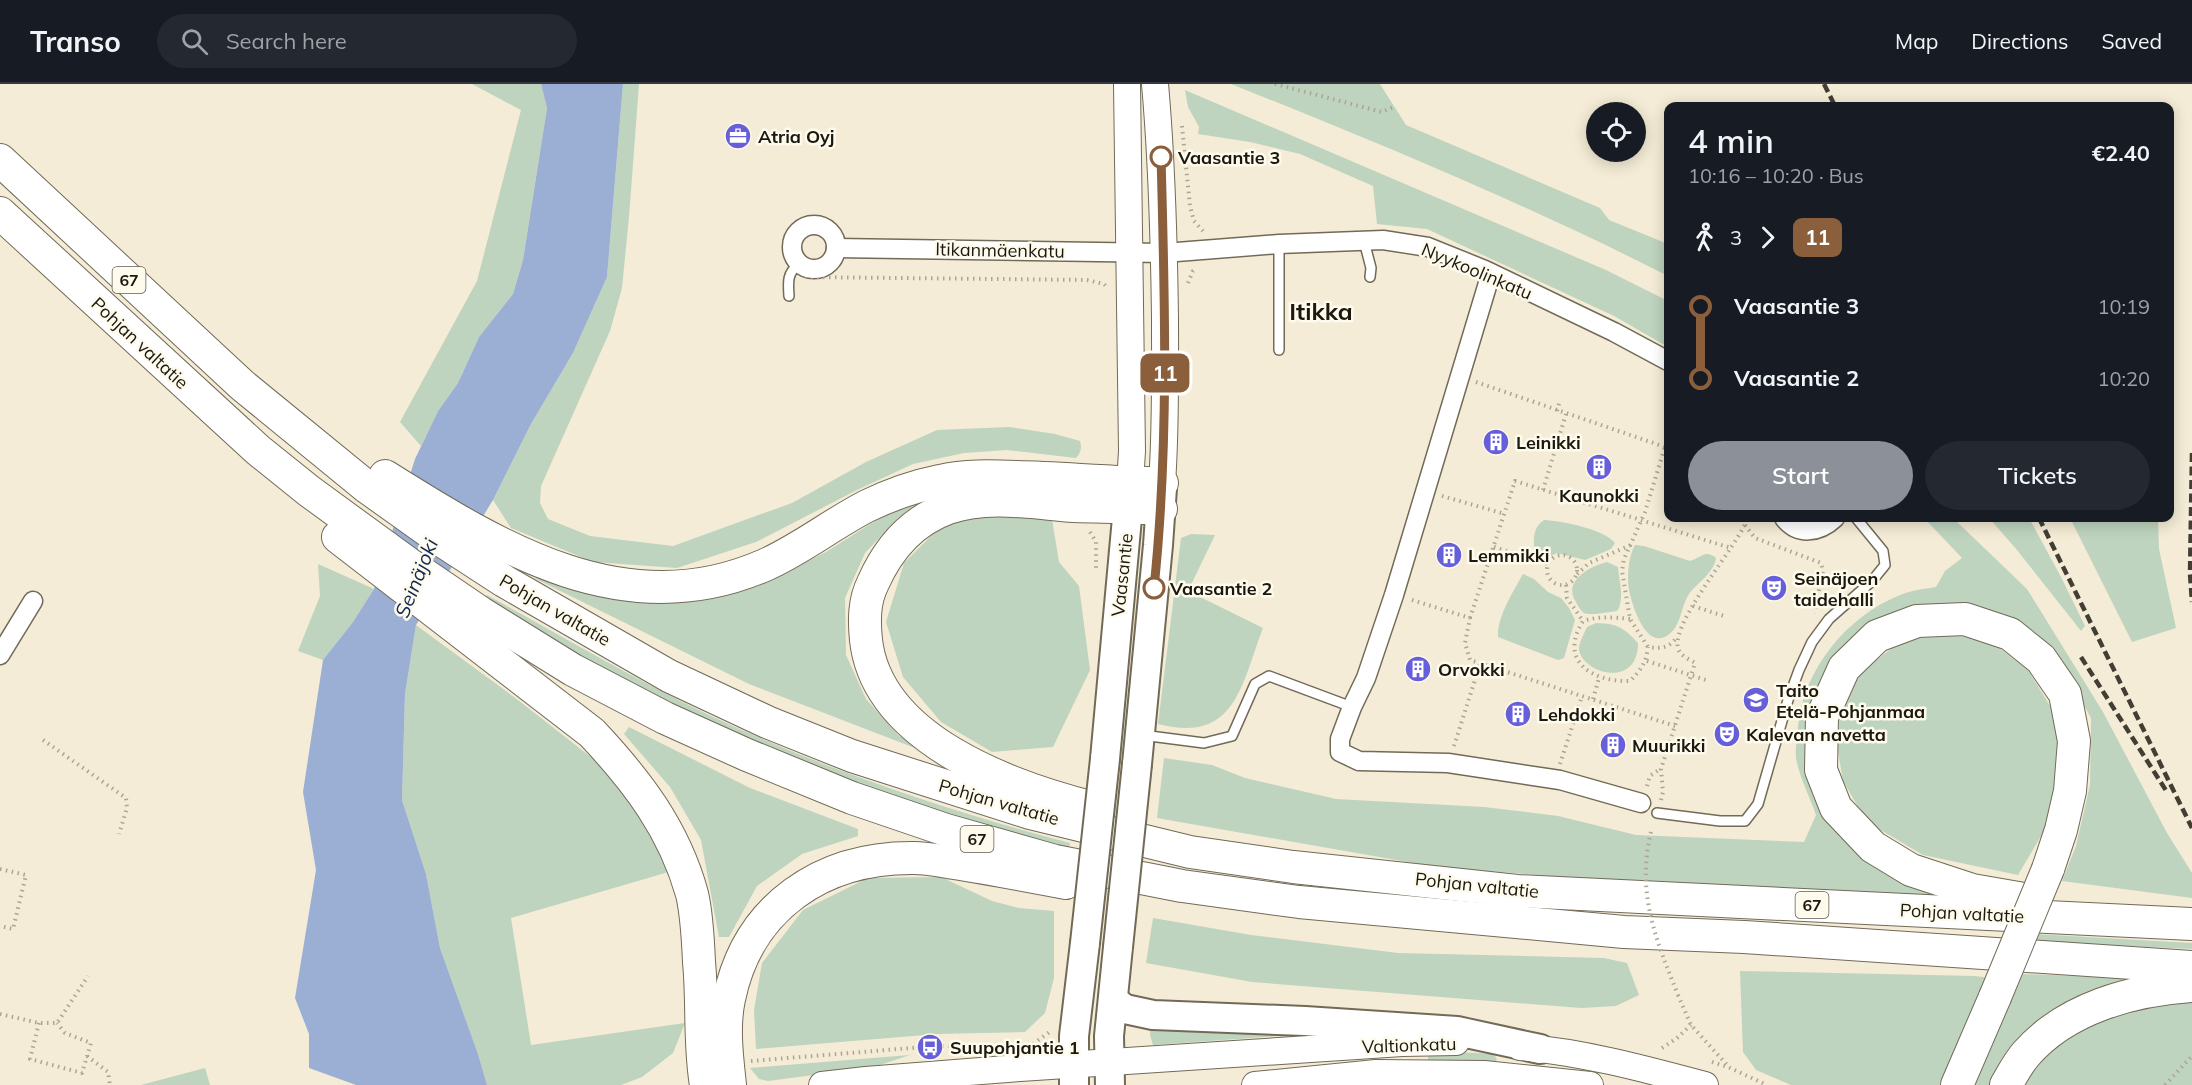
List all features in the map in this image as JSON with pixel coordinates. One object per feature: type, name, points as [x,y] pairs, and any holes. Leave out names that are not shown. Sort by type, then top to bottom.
[{"type":"highway","name":"Pohjan valtatie","points":[[0,160],[242,385],[373,479],[441,540],[504,581],[669,676],[767,722],[852,756],[1030,813],[1190,852],[1293,867],[1517,891],[2192,924]]},
{"type":"highway","name":"Pohjan valtatie","points":[[0,213],[258,450],[306,508],[343,528],[472,624],[573,669],[665,718],[852,798],[946,830],[1055,861],[1182,886],[1299,902],[1624,932],[1744,937],[2192,967]]},
{"type":"highway","points":[[373,479],[524,556],[570,573],[617,585],[651,588],[683,588],[722,579],[764,565],[867,506],[907,489],[942,480],[980,476],[1129,495],[1161,496]]},
{"type":"highway","points":[[1129,495],[1090,507],[982,501],[948,508],[919,522],[892,548],[879,569],[868,594],[864,621],[868,658],[881,688],[904,717],[935,742],[979,767],[1023,786],[1069,802],[1161,826],[1432,881]]},
{"type":"highway","points":[[1957,1085],[1995,997],[2048,869],[2061,830],[2070,791],[2074,741],[2065,694],[2041,659],[2010,634],[1965,620],[1917,621],[1877,636],[1844,668],[1822,717],[1821,770],[1836,808],[1873,847],[1911,870],[1972,890],[2143,922]]},
{"type":"highway","points":[[472,624],[592,733],[626,769],[651,802],[666,831],[692,895],[699,963],[702,1051],[721,1078]]},
{"type":"highway","points":[[721,1078],[728,1000],[738,968],[753,938],[776,908],[804,885],[842,867],[875,860],[928,859],[1170,903],[1375,930],[1516,923]]},
{"type":"highway","points":[[2006,1085],[2025,1055],[2052,1029],[2091,1007],[2131,996],[2192,986]]},
{"type":"main road","name":"Vaasantie","points":[[1074,1075],[1074,1036],[1105,759],[1132,451],[1127,84]]},
{"type":"main road","name":"Vaasantie","points":[[1110,1074],[1109,1036],[1161,496],[1165,378],[1164,253],[1161,157],[1155,84]]},
{"type":"main road","points":[[1113,1000],[1125,1009],[1154,1015],[1457,1032],[1540,1048]]},
{"type":"main road","name":"Valtionkatu","points":[[822,1085],[1020,1068],[1074,1075],[1110,1074],[1402,1043],[1459,1042],[1540,1048],[1628,1064],[1706,1085]]},
{"type":"main road","name":"Valtionkatu","points":[[1255,1085],[1376,1073],[1484,1074],[1541,1082],[1590,1085]]},
{"type":"street","points":[[820,226],[826,229],[831,234],[836,248],[835,255],[826,266],[812,270],[794,270],[792,243],[799,231],[805,227],[820,226]]},
{"type":"street","name":"Nyykoolinkatu","points":[[1164,253],[1279,244],[1383,240],[1428,247],[1491,273],[1614,332],[1664,359]]},
{"type":"street","name":"Itikanmäenkatu","points":[[836,248],[1164,253]]},
{"type":"street","points":[[1491,273],[1394,595],[1366,678],[1340,739],[1340,752],[1359,761],[1448,764],[1555,779],[1641,803]]},
{"type":"street","points":[[1787,522],[1790,526],[1812,532],[1831,522]]},
{"type":"street","points":[[0,655],[33,601]]},
{"type":"street","points":[[1540,1048],[1541,1082]]},
{"type":"lane","points":[[1364,241],[1371,268],[1370,277]]},
{"type":"lane","points":[[1279,244],[1280,350]]},
{"type":"lane","points":[[789,296],[794,270]]},
{"type":"lane","points":[[1658,813],[1720,821],[1745,821],[1758,804],[1788,700],[1812,642],[1829,619],[1872,581],[1885,566],[1883,551],[1859,522]]},
{"type":"lane","points":[[1139,734],[1204,743],[1232,736],[1254,684],[1269,676],[1352,707]]},
{"type":"path","points":[[1275,84],[1383,112],[1396,106]]},
{"type":"path","points":[[1180,120],[1184,130],[1190,206],[1194,221],[1203,231],[1204,249]]},
{"type":"path","points":[[794,270],[1087,280]]},
{"type":"path","points":[[1461,377],[1664,446]]},
{"type":"path","points":[[1557,411],[1560,400]]},
{"type":"path","points":[[1543,490],[1566,414]]},
{"type":"path","points":[[1630,619],[1611,616],[1595,617],[1583,621],[1575,639],[1574,650],[1578,661],[1586,670],[1599,678],[1630,681],[1641,671],[1647,661],[1648,647],[1630,619],[1622,571],[1624,559],[1632,544],[1664,453]]},
{"type":"path","points":[[1675,726],[1470,660],[1465,643],[1470,618],[1515,482],[1731,548]]},
{"type":"path","points":[[1426,492],[1505,514]]},
{"type":"path","points":[[1648,647],[1658,649],[1670,646],[1678,636],[1693,606],[1746,522]]},
{"type":"path","points":[[1745,525],[1755,538],[1821,563],[1822,571],[1813,621],[1812,642]]},
{"type":"path","points":[[1577,574],[1574,561],[1566,556],[1555,557],[1548,564],[1550,579],[1558,585],[1566,585],[1572,582],[1589,563],[1632,544]]},
{"type":"path","points":[[1494,547],[1548,564]]},
{"type":"path","points":[[1566,585],[1567,598],[1583,621]]},
{"type":"path","points":[[1394,595],[1470,618]]},
{"type":"path","points":[[1693,606],[1727,617]]},
{"type":"path","points":[[1678,636],[1678,649],[1684,657],[1695,663],[1661,769],[1663,792],[1651,832],[1646,873],[1647,905],[1657,941],[1691,1025],[1728,1067],[1767,1085]]},
{"type":"path","points":[[1647,661],[1706,680]]},
{"type":"path","points":[[1448,764],[1480,664]]},
{"type":"path","points":[[1593,699],[1599,678]]},
{"type":"path","points":[[1555,779],[1582,696]]},
{"type":"path","points":[[43,740],[126,798],[127,808],[119,834]]},
{"type":"path","points":[[0,868],[26,875],[13,929],[0,926]]},
{"type":"path","points":[[57,1023],[88,976]]},
{"type":"path","points":[[0,1014],[39,1023],[57,1023]]},
{"type":"path","points":[[1020,1068],[1019,1048],[1035,1043],[1051,1032],[1055,1022]]},
{"type":"path","points":[[39,1023],[30,1059],[82,1073],[91,1043],[65,1033],[57,1023]]},
{"type":"path","points":[[1662,1048],[1691,1025]]},
{"type":"path","points":[[721,1078],[936,1046],[989,1046]]},
{"type":"path","points":[[87,1056],[108,1072],[110,1085]]},
{"type":"path","points":[[2165,1085],[2192,1056]]},
{"type":"green space","points":[[472,84],[541,84],[547,108],[523,260],[513,294],[479,337],[458,383],[438,411],[421,446],[400,422],[477,281],[521,110]]},
{"type":"green space","points":[[623,84],[639,84],[622,288],[610,331],[541,486],[540,503],[548,519],[590,536],[673,546],[792,503],[866,462],[937,430],[1010,427],[1055,434],[1080,441],[1081,450],[1078,456],[1076,458],[1007,450],[964,453],[913,464],[756,542],[677,568],[593,562],[511,528],[493,500],[531,424],[573,353],[607,277]]},
{"type":"green space","points":[[1231,84],[1380,84],[1406,125],[1600,208],[1609,220],[1664,242],[1664,274],[1561,224],[1342,129]]},
{"type":"green space","points":[[1185,90],[1606,270],[1664,299],[1664,345],[1614,316],[1427,229],[1377,224],[1373,186],[1300,154],[1250,142],[1198,134],[1199,127],[1188,107]]},
{"type":"green space","points":[[931,493],[898,518],[865,553],[845,598],[846,655],[866,699],[899,736],[946,760],[749,684],[534,578],[674,603],[756,587],[826,552],[886,514]]},
{"type":"green space","points":[[1005,513],[1052,519],[1059,562],[1079,586],[1090,670],[1053,747],[992,752],[941,722],[903,677],[886,622],[904,563],[946,521]]},
{"type":"green space","points":[[1544,520],[1592,530],[1610,538],[1615,543],[1611,549],[1585,560],[1557,553],[1546,558],[1535,552],[1534,543],[1536,530]]},
{"type":"green space","points":[[1928,522],[1957,522],[2027,589],[2103,712],[2167,833],[2192,873],[2192,898],[2062,881],[2076,846],[2090,785],[2091,718],[2065,670],[2036,638],[1892,615],[1853,636],[1833,664],[1811,776],[1951,901],[1690,887],[1436,867],[1157,818],[1164,758],[1212,765],[1245,778],[1336,799],[1484,807],[1558,816],[1636,835],[1804,842],[1816,815],[1797,763],[1796,745],[1802,705],[1819,665],[1831,647],[1862,617],[1900,595],[1936,587],[1945,571],[1962,558]]},
{"type":"green space","points":[[1992,522],[2031,522],[2085,626],[2081,631]]},
{"type":"green space","points":[[2072,522],[2158,522],[2159,549],[2176,628],[2132,642]]},
{"type":"green space","points":[[1191,534],[1215,535],[1188,591],[1263,628],[1241,689],[1232,705],[1220,717],[1204,725],[1184,728],[1158,724],[1181,538]]},
{"type":"green space","points":[[1635,545],[1690,561],[1706,554],[1716,558],[1709,573],[1686,599],[1676,627],[1668,635],[1660,638],[1653,637],[1641,624],[1631,597],[1628,585],[1629,567]]},
{"type":"green space","points":[[1607,562],[1618,567],[1621,601],[1617,611],[1584,613],[1573,594],[1575,581],[1586,571]]},
{"type":"green space","points":[[318,564],[374,589],[353,622],[323,660],[298,651],[320,596]]},
{"type":"green space","points":[[1523,574],[1534,579],[1548,592],[1561,598],[1575,620],[1564,658],[1558,660],[1498,637],[1503,613]]},
{"type":"green space","points":[[487,595],[641,680],[735,727],[900,792],[1070,843],[1068,854],[874,796],[596,670],[483,599]]},
{"type":"green space","points":[[1596,623],[1620,627],[1638,643],[1636,658],[1629,667],[1620,672],[1609,673],[1589,665],[1582,658],[1579,649],[1581,641],[1587,627]]},
{"type":"green space","points":[[416,625],[601,765],[646,819],[672,871],[511,918],[531,1045],[685,1023],[673,1053],[642,1077],[621,1085],[487,1085],[440,948],[426,874],[402,800],[405,694]]},
{"type":"green space","points":[[1950,634],[1990,641],[2028,670],[2055,714],[2061,778],[2044,831],[2018,875],[1923,855],[1867,822],[1843,781],[1837,745],[1840,713],[1861,672],[1892,648],[1916,636]]},
{"type":"green space","points":[[629,727],[750,788],[858,829],[858,836],[802,854],[757,886],[729,937],[719,937],[701,840],[670,787],[624,734]]},
{"type":"green space","points":[[941,877],[992,901],[1019,908],[1054,911],[1054,978],[1045,1013],[1025,1032],[937,1034],[756,1049],[754,1010],[762,963],[803,910],[868,878]]},
{"type":"green space","points":[[1153,918],[1251,935],[1398,953],[1604,958],[1627,963],[1639,995],[1616,1006],[1581,1008],[1252,982],[1146,963]]},
{"type":"green space","points":[[2035,934],[2192,943],[2192,949],[2033,942]]},
{"type":"green space","points":[[1740,971],[1990,978],[1946,1085],[1791,1085],[1756,1070],[1743,1052]]},
{"type":"green space","points":[[2023,974],[2159,979],[2112,990],[1997,1085],[1975,1085]]},
{"type":"green space","points":[[2192,996],[2192,1085],[2025,1085],[2032,1072],[2059,1039],[2111,1010]]},
{"type":"green space","points":[[1151,1023],[1333,1032],[1153,1045],[1150,1035]]},
{"type":"green space","points":[[1441,1051],[1494,1054],[1497,1060],[1492,1064],[1433,1063],[1428,1060],[1428,1054]]},
{"type":"green space","points":[[910,1055],[874,1067],[768,1081],[759,1079],[750,1068]]},
{"type":"green space","points":[[205,1068],[210,1085],[141,1085]]},
{"type":"water","name":"Seinäjoki","points":[[541,84],[623,84],[607,277],[573,353],[531,424],[493,500],[416,625],[405,694],[402,800],[426,874],[440,948],[487,1085],[356,1085],[309,1068],[309,1034],[295,998],[316,870],[303,792],[323,660],[353,622],[374,589],[415,459],[438,411],[458,383],[479,337],[513,294],[523,260],[547,108]]},
{"type":"railway","points":[[1824,84],[1833,102]]},
{"type":"railway","points":[[2192,453],[2190,574],[2192,602]]},
{"type":"railway","points":[[2041,522],[2192,828]]},
{"type":"railway","points":[[2081,657],[2167,792]]},
{"type":"bus line","name":"11","points":[[1154,588],[1164,452],[1164,253],[1161,157]]},
{"type":"place","name":"Atria Oyj","points":[[738,136]]},
{"type":"place","name":"Vaasantie 3","points":[[1161,157]]},
{"type":"place","name":"Leinikki","points":[[1496,442]]},
{"type":"place","name":"Kaunokki","points":[[1599,467]]},
{"type":"place","name":"Lemmikki","points":[[1449,555]]},
{"type":"place","name":"Vaasantie 2","points":[[1154,588]]},
{"type":"place","name":"Seinäjoen taidehalli","points":[[1774,588]]},
{"type":"place","name":"Orvokki","points":[[1418,669]]},
{"type":"place","name":"Taito Etelä-Pohjanmaa","points":[[1756,700]]},
{"type":"place","name":"Lehdokki","points":[[1518,714]]},
{"type":"place","name":"Kalevan navetta","points":[[1727,734]]},
{"type":"place","name":"Muurikki","points":[[1613,745]]},
{"type":"place","name":"Suupohjantie 1","points":[[930,1047]]},
{"type":"district","name":"Itikka","points":[[1321,311]]}]
